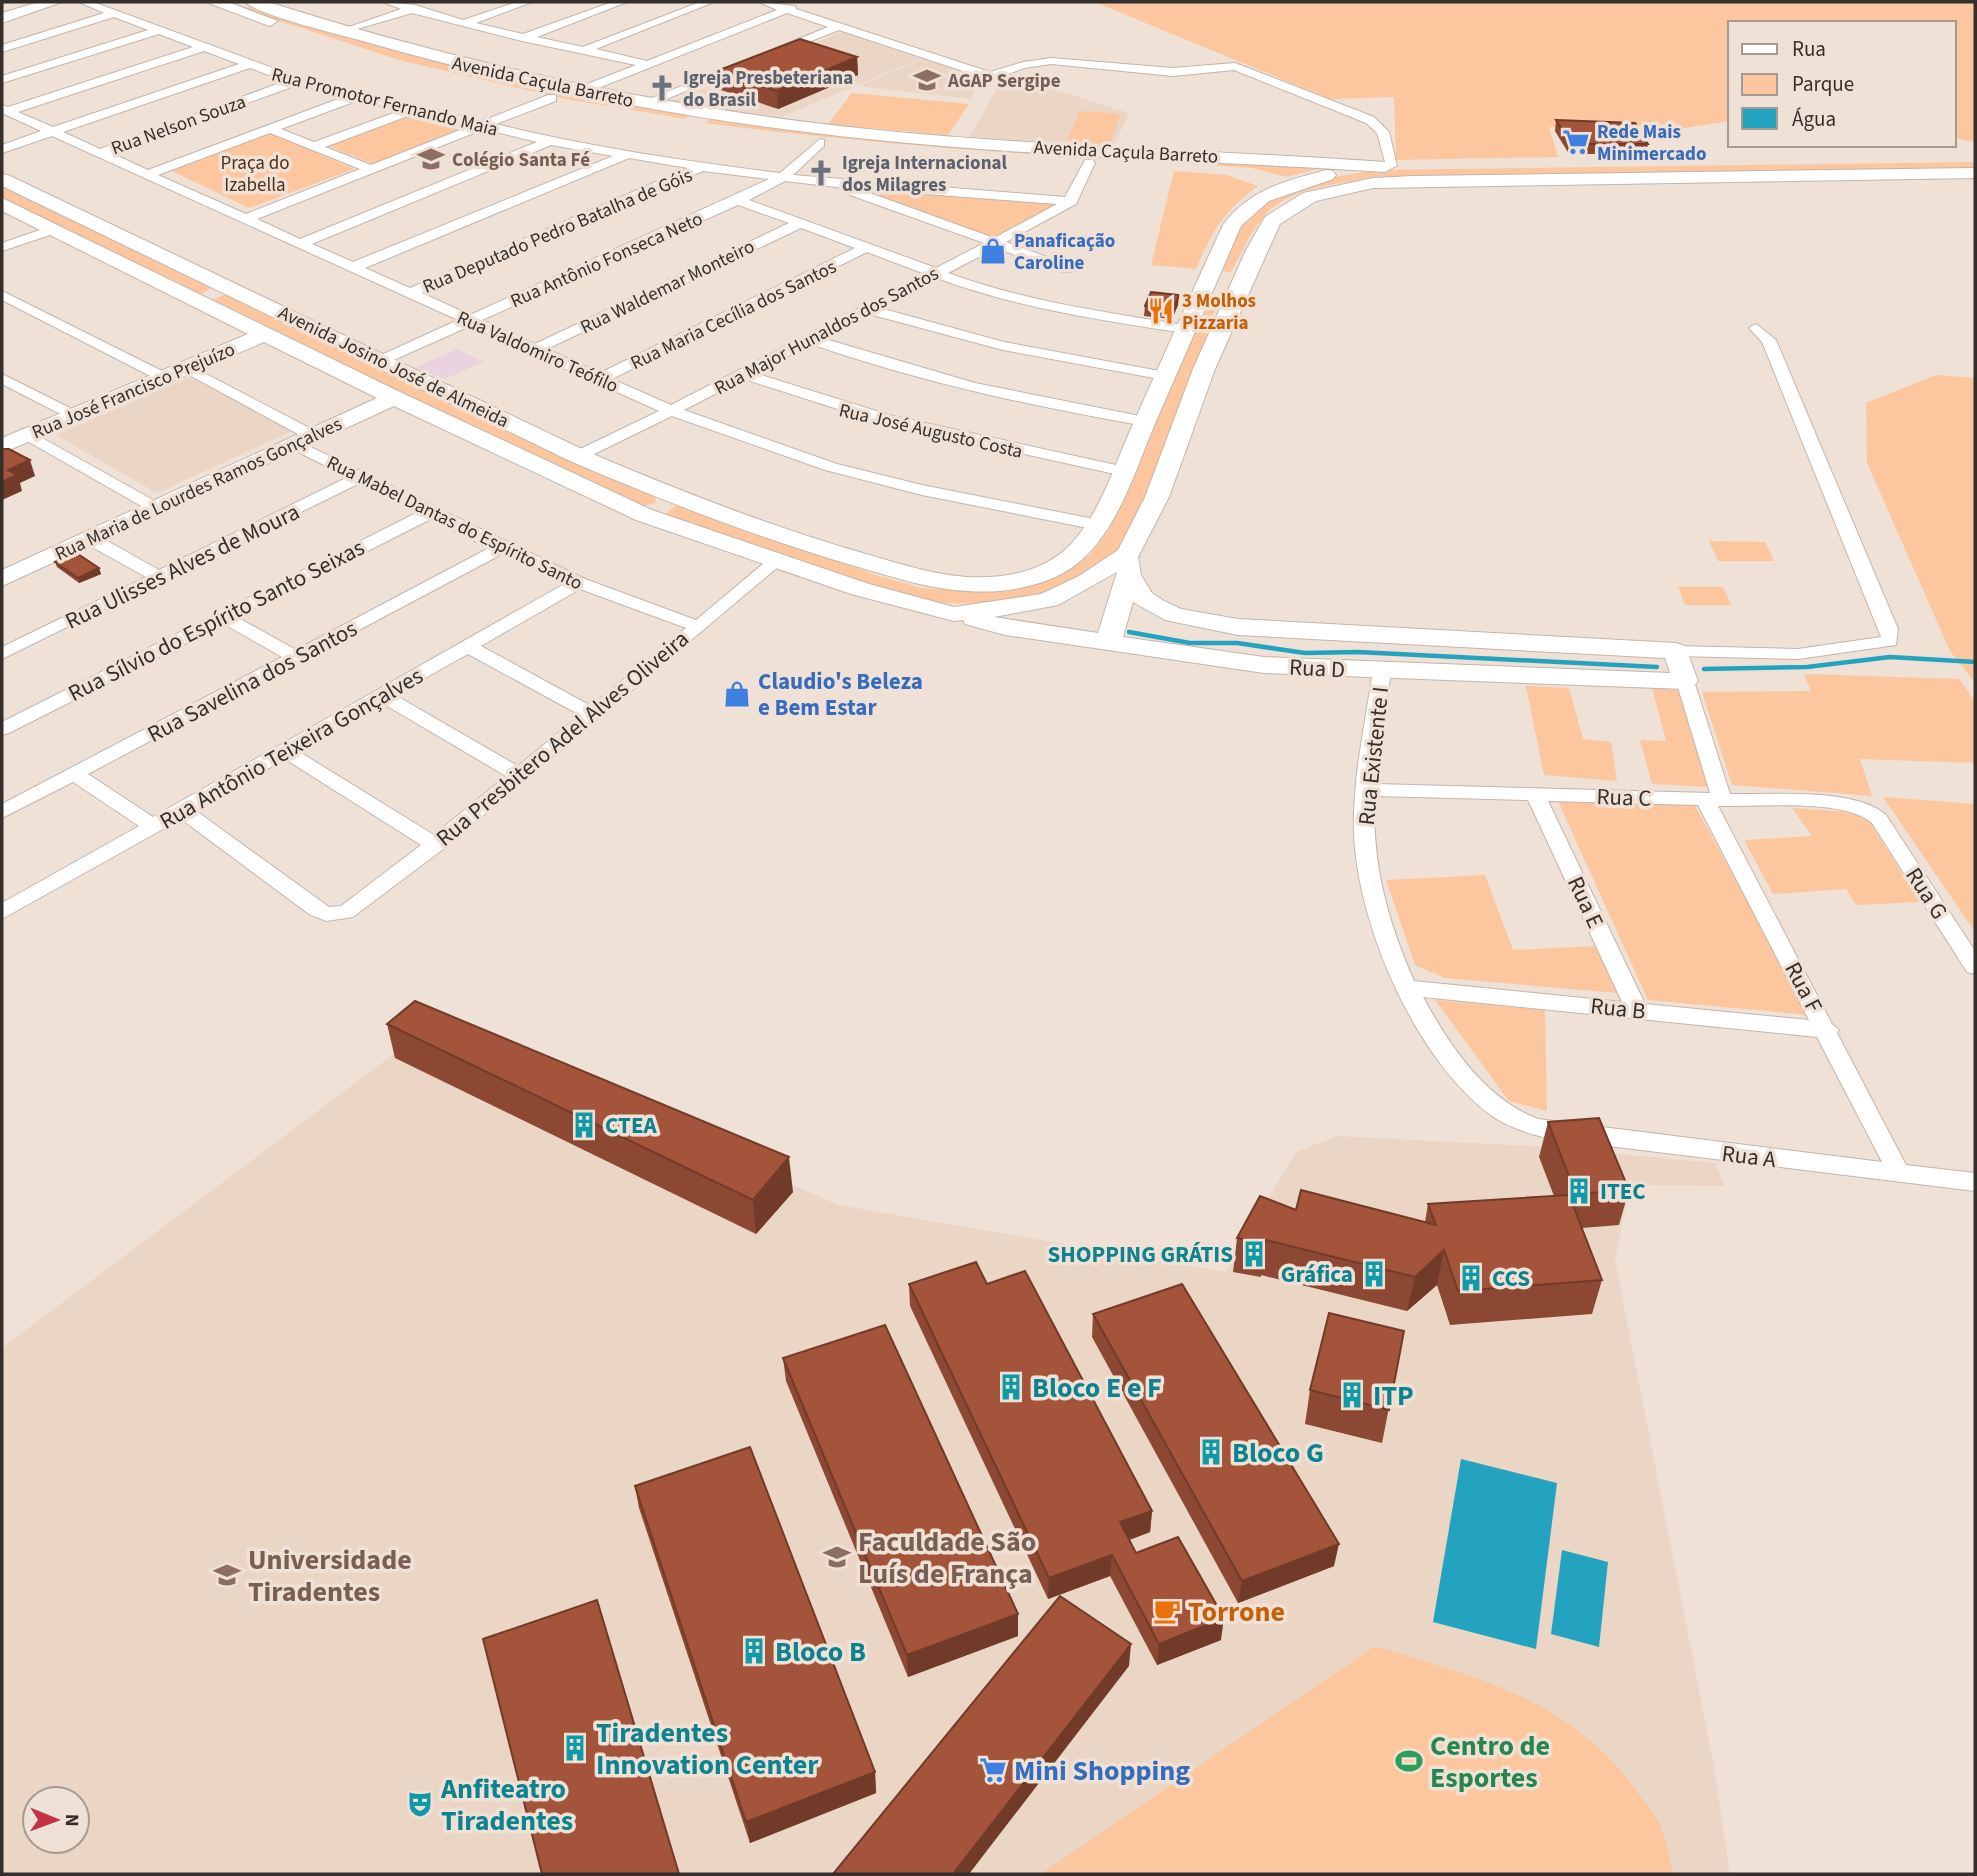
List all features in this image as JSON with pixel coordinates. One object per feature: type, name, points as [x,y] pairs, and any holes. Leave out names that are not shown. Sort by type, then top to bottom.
[{"type":"main road","points":[[2,18],[54,2]]},
{"type":"main road","name":"Avenida Caçula Barreto","points":[[214,2],[393,62],[552,98],[706,118],[880,135],[1388,167]]},
{"type":"main road","points":[[231,8],[252,2]]},
{"type":"main road","name":"Avenida Caçula Barreto","points":[[252,2],[447,61],[648,103],[820,143],[1119,167],[1203,168],[1251,176],[1282,187]]},
{"type":"main road","points":[[1184,329],[1225,238],[1248,205],[1282,187],[1333,173],[1388,167],[1965,166]]},
{"type":"main road","points":[[1108,643],[1129,564],[1220,334],[1262,238],[1272,221],[1310,197],[1373,183],[1965,166]]},
{"type":"main road","name":"Avenida Josino José de Almeida","points":[[2,179],[232,287],[578,456],[671,497],[791,539],[923,578],[959,584],[998,583],[1032,576],[1060,565],[1083,545],[1098,525],[1124,471],[1184,329]]},
{"type":"main road","name":"Avenida Josino José de Almeida","points":[[2,204],[394,398],[644,515],[860,589],[954,614]]},
{"type":"main road","points":[[1225,238],[1225,247],[1214,272],[1225,277],[1237,275],[1253,245],[1262,238]]},
{"type":"main road","points":[[198,300],[232,287]]},
{"type":"main road","points":[[1184,329],[1194,320],[1209,292],[1219,290],[1227,295],[1214,326],[1220,334]]},
{"type":"main road","name":"Rua José Francisco Prejuízo","points":[[2,446],[264,334]]},
{"type":"main road","name":"Rua Maria de Lourdes Ramos Gonçalves","points":[[2,579],[394,398]]},
{"type":"main road","points":[[644,515],[671,497]]},
{"type":"main road","points":[[1129,564],[1143,598],[1174,615],[1238,626],[1676,651],[1685,681]]},
{"type":"main road","points":[[954,614],[1049,600],[1129,564]]},
{"type":"main road","name":"Rua D","points":[[954,614],[1004,627],[1264,665],[1685,681]]},
{"type":"street","name":"Rua Promotor Fernando Maia","points":[[84,2],[200,48],[296,81],[550,141],[702,167],[830,183],[1072,201]]},
{"type":"street","points":[[388,2],[463,24],[647,64]]},
{"type":"street","points":[[344,32],[434,2]]},
{"type":"street","points":[[463,24],[527,2]]},
{"type":"street","points":[[522,38],[622,2]]},
{"type":"street","points":[[583,51],[709,2]]},
{"type":"street","points":[[764,2],[990,76],[1023,65],[1051,61],[1172,72],[1217,66],[1244,68],[1370,120],[1383,132],[1388,167]]},
{"type":"street","points":[[581,90],[806,2]]},
{"type":"street","points":[[2,49],[113,14]]},
{"type":"street","points":[[763,57],[839,26]]},
{"type":"street","points":[[2,80],[156,31]]},
{"type":"street","points":[[5,110],[200,48]]},
{"type":"street","points":[[648,103],[750,62]]},
{"type":"street","points":[[2,149],[246,65]]},
{"type":"street","name":"Rua Nelson Souza","points":[[100,153],[296,81]]},
{"type":"street","points":[[149,174],[355,97]]},
{"type":"street","points":[[245,219],[552,98]]},
{"type":"street","name":"Rua Valdomiro Teófilo","points":[[5,110],[671,411],[831,467],[922,489],[1098,525]]},
{"type":"street","points":[[315,146],[412,110]]},
{"type":"street","points":[[270,129],[370,169]]},
{"type":"street","points":[[299,244],[550,141]]},
{"type":"street","name":"Rua Antônio Fonseca Neto","points":[[382,360],[738,200],[783,177],[820,143]]},
{"type":"street","points":[[354,267],[626,155]]},
{"type":"street","points":[[1072,201],[1089,163]]},
{"type":"street","name":"Rua Deputado Pedro Batalha de Góis","points":[[411,293],[702,167]]},
{"type":"street","points":[[830,183],[1068,269]]},
{"type":"street","points":[[738,200],[990,293],[1184,329]]},
{"type":"street","name":"Rua Major Hunaldos dos Santos","points":[[578,456],[743,374],[1072,201]]},
{"type":"street","name":"Rua Waldemar Monteiro","points":[[534,350],[800,223]]},
{"type":"street","points":[[2,247],[54,229]]},
{"type":"street","name":"Rua Maria Cecília dos Santos","points":[[600,379],[865,248]]},
{"type":"street","points":[[2,295],[163,377]]},
{"type":"street","points":[[867,309],[1003,346],[1165,376]]},
{"type":"street","points":[[1676,651],[1798,654],[1890,641],[1889,629],[1769,340],[1756,328]]},
{"type":"street","points":[[810,339],[865,359],[950,383],[1034,402],[1145,421]]},
{"type":"street","name":"Rua Mabel Dantas do Espírito Santo","points":[[185,367],[361,477],[502,548],[579,583],[697,626]]},
{"type":"street","name":"Rua José Augusto Costa","points":[[743,374],[810,400],[895,424],[970,442],[1124,471]]},
{"type":"street","points":[[6,384],[73,415]]},
{"type":"street","points":[[28,435],[156,508]]},
{"type":"street","name":"Rua Ulisses Alves de Moura","points":[[2,654],[361,477]]},
{"type":"street","name":"Rua Sílvio do Espírito Santo Seixas","points":[[3,727],[431,512]]},
{"type":"street","points":[[89,538],[159,577]]},
{"type":"street","name":"Rua Savelina dos Santos","points":[[2,813],[502,548]]},
{"type":"street","name":"Rua Presbitero Adel Alves Oliveira","points":[[182,810],[316,909],[326,914],[346,912],[435,845],[517,774],[777,561]]},
{"type":"street","name":"Rua Antônio Teixeira Gonçalves","points":[[2,912],[579,583]]},
{"type":"street","points":[[223,616],[297,657]]},
{"type":"street","points":[[469,647],[593,714]]},
{"type":"street","name":"Rua Existente I","points":[[1382,671],[1366,790],[1364,836],[1372,893],[1407,988],[1433,1035],[1498,1109],[1524,1124]]},
{"type":"street","name":"Rua F","points":[[1685,681],[1714,800],[1900,1175]]},
{"type":"street","points":[[383,696],[517,774]]},
{"type":"street","points":[[285,751],[435,845]]},
{"type":"street","points":[[74,775],[153,826]]},
{"type":"street","name":"Rua C","points":[[1366,790],[1839,803],[1870,811],[1879,819]]},
{"type":"street","name":"Rua E","points":[[1535,794],[1637,1010]]},
{"type":"street","name":"Rua G","points":[[1879,819],[1975,967]]},
{"type":"street","name":"Rua B","points":[[1407,988],[1828,1030]]},
{"type":"street","name":"Rua A","points":[[1524,1124],[1551,1131],[1975,1182]]},
{"type":"shaded area","points":[[842,32],[920,59],[781,117],[670,102]]},
{"type":"shaded area","name":"AGAP Sergipe","points":[[923,59],[981,78],[971,99],[859,86]]},
{"type":"shaded area","points":[[1005,74],[1129,113],[1113,147],[969,138]]},
{"type":"shaded area","points":[[457,349],[484,362],[445,379],[415,368]]},
{"type":"shaded area","points":[[189,377],[292,431],[157,493],[56,435]]},
{"type":"shaded area","name":"Faculdade São Luís de França","points":[[426,1030],[839,1205],[1226,1272],[1296,1152],[1337,1136],[1533,1146],[1715,1163],[1725,1186],[1630,1185],[1615,1260],[1714,1767],[1730,1874],[2,1874],[2,1348]]},
{"type":"green space","points":[[1975,2],[1975,142],[1956,138],[1956,21],[1728,21],[1728,121],[1666,131],[1663,126],[1549,127],[1558,157],[1396,160],[1394,97],[1330,99],[1097,3]]},
{"type":"green space","points":[[255,5],[317,29],[419,56],[689,113],[686,119],[566,99],[399,60],[243,9]]},
{"type":"green space","points":[[852,93],[969,104],[948,135],[828,124]]},
{"type":"green space","points":[[1080,111],[1121,114],[1109,144],[1067,141]]},
{"type":"green space","points":[[715,115],[809,129],[1326,167],[1286,177],[1252,168],[911,145],[706,123]]},
{"type":"green space","points":[[406,117],[460,130],[373,164],[328,146]]},
{"type":"green space","name":"Praça do Izabella","points":[[272,133],[354,169],[249,208],[170,170]]},
{"type":"green space","points":[[1975,162],[1975,169],[1372,177],[1318,188],[1280,203],[1257,225],[1231,272],[1221,271],[1236,239],[1234,227],[1250,208],[1316,180],[1378,170]]},
{"type":"green space","points":[[1174,171],[1226,175],[1258,186],[1220,222],[1196,269],[1151,265]]},
{"type":"green space","points":[[2,185],[213,287],[192,295],[2,201]]},
{"type":"green space","points":[[849,186],[1063,203],[994,239]]},
{"type":"green space","points":[[226,294],[656,498],[655,503],[636,507],[210,301]]},
{"type":"green space","points":[[1214,294],[1222,295],[1205,332],[1208,336],[1129,537],[1108,559],[1084,576],[1058,589],[1001,602],[942,603],[912,600],[662,516],[677,505],[879,576],[922,588],[992,590],[1066,572],[1089,556],[1108,531],[1190,337],[1196,332]]},
{"type":"green space","points":[[1936,375],[1975,378],[1975,683],[1950,651],[1867,463],[1866,403]]},
{"type":"green space","points":[[1709,541],[1765,542],[1774,561],[1718,561]]},
{"type":"green space","points":[[1678,587],[1723,587],[1731,605],[1685,605]]},
{"type":"green space","points":[[1804,674],[1959,679],[1975,701],[1975,763],[1860,759],[1872,796],[1732,785],[1702,692],[1811,691]]},
{"type":"green space","points":[[1526,686],[1569,688],[1583,739],[1611,742],[1617,781],[1544,775]]},
{"type":"green space","points":[[1652,688],[1680,690],[1708,787],[1652,784],[1640,740],[1666,741]]},
{"type":"green space","points":[[1883,797],[1975,804],[1975,932]]},
{"type":"green space","points":[[1557,799],[1694,804],[1809,1015],[1648,1000]]},
{"type":"green space","points":[[1792,808],[1864,813],[1920,902],[1856,905],[1846,889],[1773,894],[1744,840],[1812,836]]},
{"type":"green space","points":[[1485,875],[1513,950],[1596,946],[1617,993],[1445,978],[1415,965],[1386,880]]},
{"type":"green space","points":[[1435,1000],[1545,1010],[1547,1111],[1509,1101]]},
{"type":"green space","name":"Centro de Esportes","points":[[1375,1646],[1450,1669],[1520,1696],[1583,1735],[1612,1761],[1656,1818],[1665,1839],[1673,1874],[1041,1874]]},
{"type":"water","points":[[1461,1459],[1557,1483],[1536,1649],[1433,1622]]},
{"type":"water","points":[[1562,1550],[1608,1562],[1599,1647],[1551,1634]]},
{"type":"building","points":[[800,39],[857,57],[777,91],[717,71]]},
{"type":"building","points":[[1556,120],[1635,123],[1648,144],[1571,144]]},
{"type":"building","points":[[1151,292],[1179,295],[1173,309],[1145,306]]},
{"type":"building","points":[[2,449],[9,449],[30,460],[8,470],[17,475],[2,482]]},
{"type":"building","points":[[75,552],[99,568],[78,578],[55,562]]},
{"type":"building","points":[[415,1001],[789,1157],[753,1200],[387,1024]]},
{"type":"building","points":[[1599,1118],[1629,1190],[1576,1194],[1548,1122]]},
{"type":"building","points":[[1301,1190],[1436,1225],[1428,1204],[1569,1195],[1602,1280],[1458,1291],[1444,1250],[1415,1277],[1266,1240],[1265,1243],[1237,1238],[1260,1196],[1296,1210]]},
{"type":"building","name":"Bloco E e F","points":[[976,1262],[987,1284],[1025,1271],[1152,1511],[1120,1522],[1136,1553],[1178,1537],[1224,1618],[1159,1644],[1112,1555],[1049,1578],[909,1284]]},
{"type":"building","name":"Bloco G","points":[[1182,1284],[1339,1544],[1242,1581],[1093,1314]]},
{"type":"building","points":[[1329,1313],[1404,1331],[1389,1410],[1310,1390]]},
{"type":"building","points":[[885,1325],[1018,1614],[907,1655],[783,1358]]},
{"type":"building","name":"Bloco B","points":[[750,1447],[875,1772],[746,1822],[635,1486]]},
{"type":"building","name":"Mini Shopping","points":[[1060,1596],[1131,1644],[953,1874],[833,1874]]},
{"type":"building","name":"Tiradentes Innovation Center","points":[[597,1600],[679,1874],[542,1874],[483,1639]]},
{"type":"waterway","points":[[1129,632],[1190,643],[1237,643],[1305,653],[1358,652],[1657,667]]},
{"type":"waterway","points":[[1704,669],[1807,667],[1890,657],[1975,662]]},
{"type":"place","name":"AGAP Sergipe","points":[[927,80]]},
{"type":"place","name":"Igreja Presbeteriana do Brasil","points":[[662,88]]},
{"type":"place","name":"Rede Mais Minimercado","points":[[1576,142]]},
{"type":"place","name":"Colégio Santa Fé","points":[[431,159]]},
{"type":"place","name":"Igreja Internacional dos Milagres","points":[[821,173]]},
{"type":"place","name":"Panaficação Caroline","points":[[993,251]]},
{"type":"place","name":"3 Molhos Pizzaria","points":[[1161,311]]},
{"type":"place","name":"Claudio's Beleza e Bem Estar","points":[[737,694]]},
{"type":"place","name":"CTEA","points":[[584,1125]]},
{"type":"place","name":"ITEC","points":[[1579,1191]]},
{"type":"place","name":"SHOPPING GRÁTIS","points":[[1254,1254]]},
{"type":"place","name":"Gráfica","points":[[1374,1274]]},
{"type":"place","name":"CCS","points":[[1471,1278]]},
{"type":"place","name":"Bloco E e F","points":[[1011,1387]]},
{"type":"place","name":"ITP","points":[[1352,1395]]},
{"type":"place","name":"Bloco G","points":[[1211,1452]]},
{"type":"place","name":"Faculdade São Luís de França","points":[[837,1557]]},
{"type":"place","name":"Universidade Tiradentes","points":[[227,1575]]},
{"type":"place","name":"Torrone","points":[[1167,1611]]},
{"type":"place","name":"Bloco B","points":[[754,1651]]},
{"type":"place","name":"Tiradentes Innovation Center","points":[[575,1748]]},
{"type":"place","name":"Centro de Esportes","points":[[1409,1761]]},
{"type":"place","name":"Mini Shopping","points":[[993,1770]]},
{"type":"place","name":"Anfiteatro Tiradentes","points":[[420,1804]]}]
